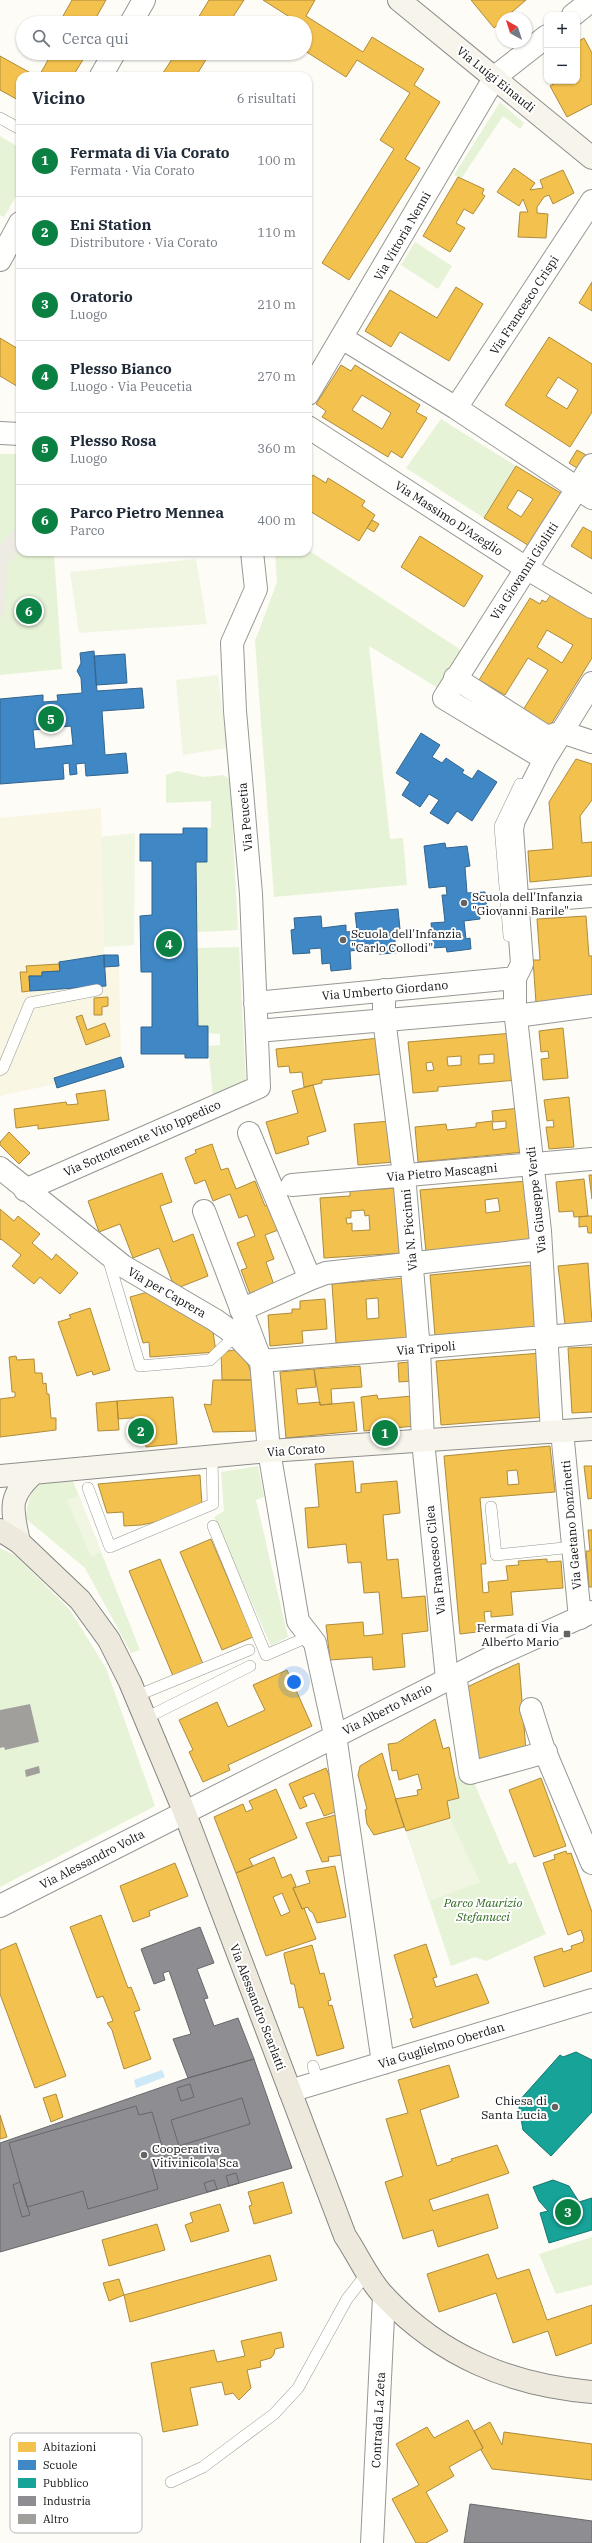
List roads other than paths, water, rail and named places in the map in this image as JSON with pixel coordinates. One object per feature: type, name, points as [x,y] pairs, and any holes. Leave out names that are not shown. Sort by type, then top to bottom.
[{"type":"main road","name":"Via Luigi Einaudi","points":[[399,0],[495,77],[592,158]]},
{"type":"main road","name":"Via Corato","points":[[0,1476],[269,1451],[592,1429]]},
{"type":"main road","points":[[19,1542],[12,1509],[14,1494],[34,1473]]},
{"type":"main road","name":"Via Alessandro Scarlatti","points":[[0,1530],[19,1542],[80,1600],[109,1640],[146,1718],[184,1811],[345,2236],[384,2296],[437,2343],[491,2371],[562,2390],[592,2392]]},
{"type":"street","points":[[135,16],[144,0]]},
{"type":"street","points":[[577,12],[592,0]]},
{"type":"street","points":[[495,77],[544,38]]},
{"type":"street","points":[[103,72],[110,60]]},
{"type":"street","name":"Via Vittoria Nenni","points":[[312,387],[495,77]]},
{"type":"street","name":"Via Francesco Crispi","points":[[456,408],[592,201]]},
{"type":"street","points":[[0,260],[16,230]]},
{"type":"street","points":[[342,338],[456,408],[584,494]]},
{"type":"street","name":"Via Massimo D'Azeglio","points":[[312,430],[526,568],[592,606]]},
{"type":"street","points":[[0,433],[16,434]]},
{"type":"street","name":"Via Giovanni Giolitti","points":[[541,756],[444,698],[455,678],[526,568],[584,494],[592,465]]},
{"type":"street","name":"Via Peucetia","points":[[252,556],[256,589],[232,643],[251,894],[259,1087]]},
{"type":"street","points":[[455,678],[547,737],[562,732],[592,742]]},
{"type":"street","name":"Via Giuseppe Verdi","points":[[557,1432],[546,1337],[541,1249],[533,1164],[516,1012],[518,974],[522,964],[512,829],[514,820],[541,756],[562,732],[592,683]]},
{"type":"street","points":[[517,902],[592,896]]},
{"type":"street","name":"Via Umberto Giordano","points":[[255,1003],[384,990],[518,974]]},
{"type":"street","name":"Via N. Piccinni","points":[[384,990],[384,1019],[404,1175],[412,1262],[419,1350],[423,1441]]},
{"type":"street","points":[[256,1031],[384,1019],[516,1012],[592,1006]]},
{"type":"street","name":"Via Sottotenente Vito Ippedico","points":[[25,1190],[259,1087]]},
{"type":"street","points":[[249,1133],[310,1279]]},
{"type":"street","name":"Via Pietro Mascagni","points":[[292,1185],[592,1159]]},
{"type":"street","name":"Via per Caprera","points":[[0,1168],[25,1190],[123,1266],[215,1320],[236,1335],[261,1361]]},
{"type":"street","points":[[204,1211],[261,1361],[269,1451],[298,1621],[315,1643],[335,1735],[384,2063]]},
{"type":"street","points":[[241,1310],[326,1273],[412,1262],[541,1249]]},
{"type":"street","name":"Via Tripoli","points":[[261,1361],[419,1350],[592,1333]]},
{"type":"street","name":"Via Gaetano Donzinetti","points":[[557,1432],[573,1547],[586,1615]]},
{"type":"street","name":"Via Francesco Cilea","points":[[423,1441],[451,1677],[470,1773],[546,1752]]},
{"type":"street","name":"Via Alberto Mario","points":[[184,1811],[451,1677],[586,1615]]},
{"type":"street","points":[[531,1709],[546,1752],[592,1863]]},
{"type":"street","name":"Via Alessandro Volta","points":[[0,1906],[184,1811]]},
{"type":"street","name":"Via Guglielmo Oberdan","points":[[290,2091],[316,2074],[384,2063],[592,2000]]},
{"type":"street","name":"Contrada La Zeta","points":[[372,2543],[384,2296]]},
{"type":"lane","points":[[0,118],[16,127]]},
{"type":"lane","name":"Via Giuseppe Verdi","points":[[518,974],[511,963],[500,826],[503,816],[541,756]]},
{"type":"lane","points":[[0,1070],[3,1068],[30,1003],[97,990]]},
{"type":"lane","points":[[107,1254],[140,1366],[210,1360],[236,1335]]},
{"type":"lane","points":[[88,1488],[110,1547],[213,1504],[212,1457]]},
{"type":"lane","points":[[491,1508],[496,1555],[573,1547]]},
{"type":"lane","points":[[213,1526],[266,1655],[310,1636]]},
{"type":"lane","points":[[136,1696],[249,1650]]},
{"type":"lane","points":[[146,1718],[250,1666]]},
{"type":"lane","points":[[171,2482],[203,2467],[279,2408],[298,2388],[347,2299],[368,2272]]},
{"type":"water","points":[[162,2070],[165,2077],[136,2088],[134,2080]]},
{"type":"place","name":"Parco Pietro Mennea","points":[[29,611]]},
{"type":"place","name":"Plesso Rosa","points":[[51,719]]},
{"type":"place","name":"Scuola dell'Infanzia \"Giovanni Barile\"","points":[[464,903]]},
{"type":"place","name":"Scuola dell'Infanzia \"Carlo Collodi\"","points":[[343,940]]},
{"type":"place","name":"Plesso Bianco","points":[[169,944]]},
{"type":"place","name":"Eni Station","points":[[141,1431]]},
{"type":"place","name":"Fermata di Via Corato","points":[[385,1433]]},
{"type":"place","name":"Fermata di Via Alberto Mario","points":[[567,1634]]},
{"type":"place","name":"Chiesa di Santa Lucia","points":[[555,2107]]},
{"type":"place","name":"Cooperativa Vitivinicola Sca","points":[[144,2155]]},
{"type":"place","name":"Oratorio","points":[[568,2212]]},
{"type":"park label","name":"Parco Maurizio Stefanucci","points":[[483,1909]]}]
